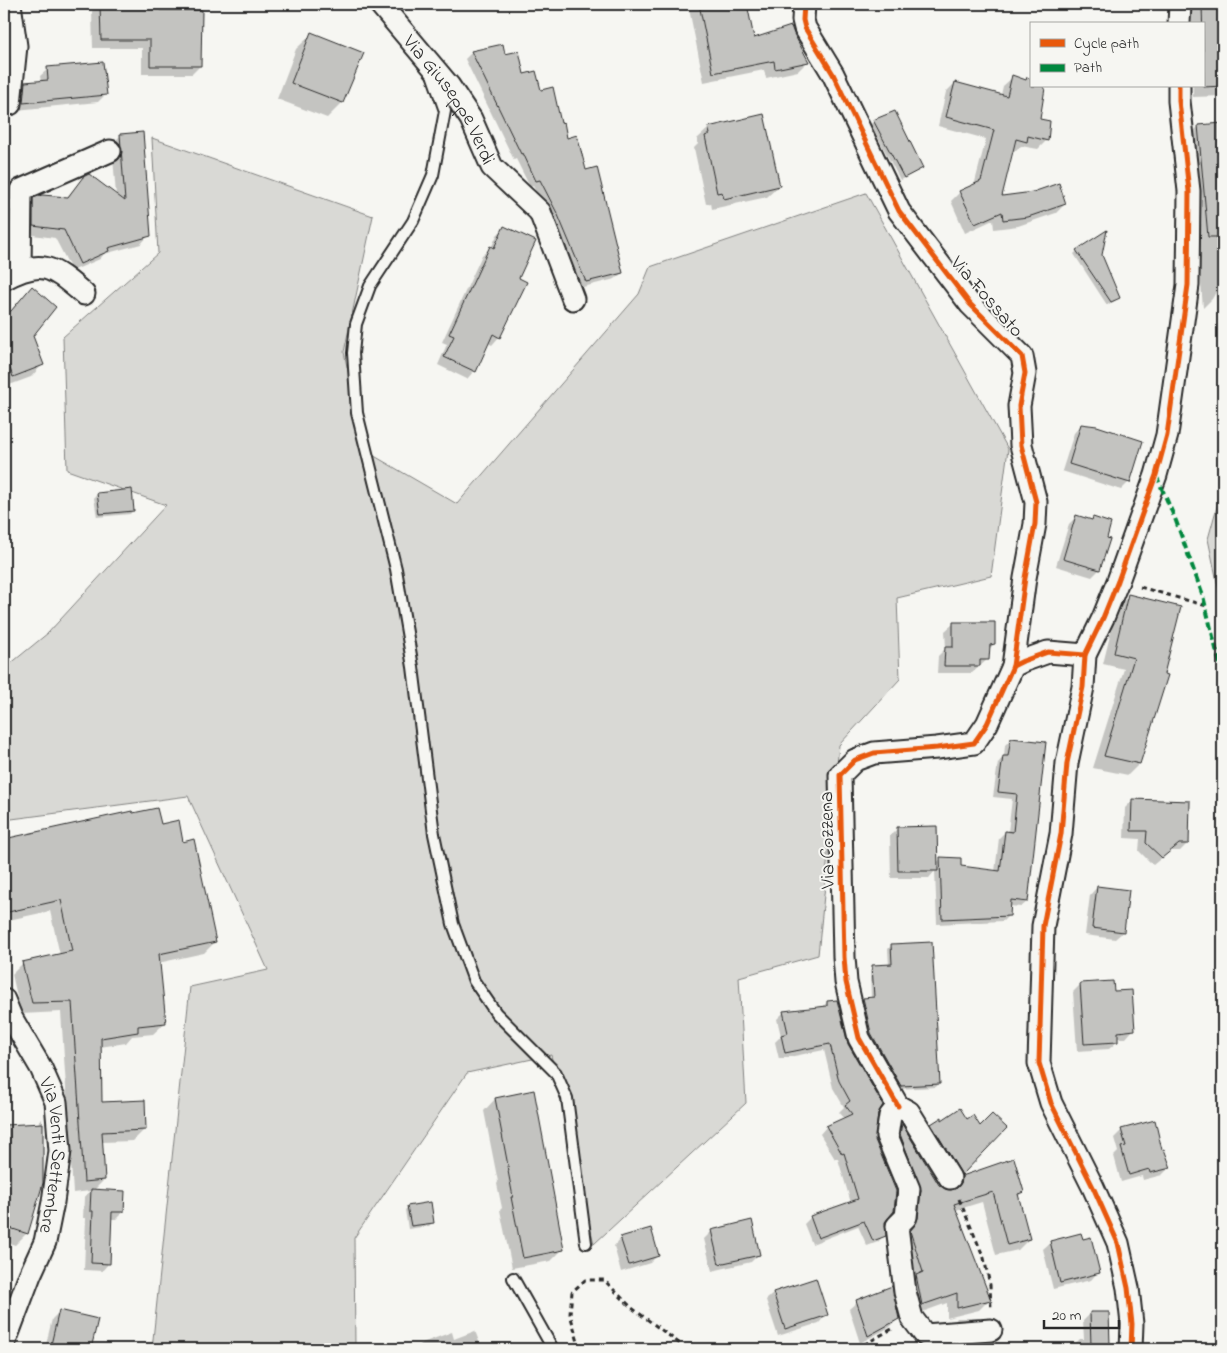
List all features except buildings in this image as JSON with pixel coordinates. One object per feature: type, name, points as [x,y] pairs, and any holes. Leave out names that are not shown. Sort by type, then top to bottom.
[{"type":"street","points":[[10,4],[16,46],[10,104]]},
{"type":"street","name":"Via Giuseppe Verdi","points":[[380,4],[450,86],[471,119],[492,167],[540,212],[573,299]]},
{"type":"street","name":"Via Fossato","points":[[804,4],[803,20],[806,28],[833,74],[899,211],[970,304],[1022,356],[1025,373],[1019,406],[1020,445],[1036,502],[1035,524],[1025,578],[1013,666]]},
{"type":"street","points":[[1179,22],[1180,4]]},
{"type":"street","points":[[1131,1349],[1132,1324],[1129,1297],[1118,1243],[1093,1187],[1051,1103],[1040,1064],[1043,926],[1060,834],[1067,763],[1082,687],[1085,655],[1118,581],[1156,475],[1167,435],[1188,285],[1189,191],[1178,101],[1179,88]]},
{"type":"street","points":[[84,294],[60,273],[35,266],[12,275],[12,205],[21,190],[110,151]]},
{"type":"street","points":[[1013,666],[1048,652],[1085,655]]},
{"type":"street","name":"Via Cozzena","points":[[898,1106],[859,1038],[846,982],[840,775],[855,760],[874,753],[974,743],[987,724],[1013,666]]},
{"type":"street","name":"Via Venti Settembre","points":[[4,1000],[11,1017],[41,1068],[56,1102],[60,1151],[45,1242],[4,1344]]},
{"type":"street","points":[[950,1178],[909,1112],[898,1106],[890,1116],[887,1136],[909,1189],[906,1216],[897,1226],[905,1292],[912,1318],[925,1335],[991,1330]]},
{"type":"lane","points":[[426,57],[446,111],[433,175],[413,221],[370,286],[356,324],[353,353],[357,413],[396,569],[413,667],[434,834],[453,924],[474,981],[496,1013],[556,1073],[567,1098],[586,1243]]},
{"type":"lane","points":[[513,1278],[553,1349]]},
{"type":"path","points":[[1118,581],[1207,606]]},
{"type":"path","points":[[950,1178],[984,1258],[990,1285],[991,1330]]},
{"type":"path","points":[[580,1349],[570,1314],[572,1292],[585,1280],[604,1280],[632,1308],[687,1349]]},
{"type":"path","points":[[856,1349],[912,1318]]},
{"type":"shaded area","points":[[152,138],[373,216],[344,352],[364,450],[457,504],[639,294],[650,267],[866,193],[1008,449],[991,576],[897,598],[900,679],[839,745],[818,955],[739,977],[746,1103],[594,1244],[551,1055],[467,1073],[354,1238],[355,1349],[152,1349],[190,987],[268,970],[188,796],[4,820],[4,669],[48,633],[166,505],[67,470],[63,337],[158,253]]},
{"type":"shaded area","points":[[1223,485],[1223,610],[1208,539]]},
{"type":"marked path","points":[[1156,475],[1176,521],[1203,596],[1223,677]]},
{"type":"cycle path","points":[[804,4],[803,20],[805,28],[833,74],[899,211],[970,304],[1022,356],[1025,373],[1019,406],[1021,445],[1036,502],[1035,524],[1025,578],[1013,666]]},
{"type":"cycle path","points":[[1131,1349],[1132,1324],[1128,1288],[1118,1243],[1093,1187],[1051,1103],[1039,1063],[1043,926],[1061,834],[1067,763],[1083,687],[1085,655],[1118,581],[1156,475],[1167,435],[1188,285],[1189,191],[1179,88]]},
{"type":"cycle path","points":[[898,1106],[859,1038],[846,982],[840,775],[855,760],[874,753],[974,743],[987,724],[1013,666],[1048,652],[1085,655]]}]
